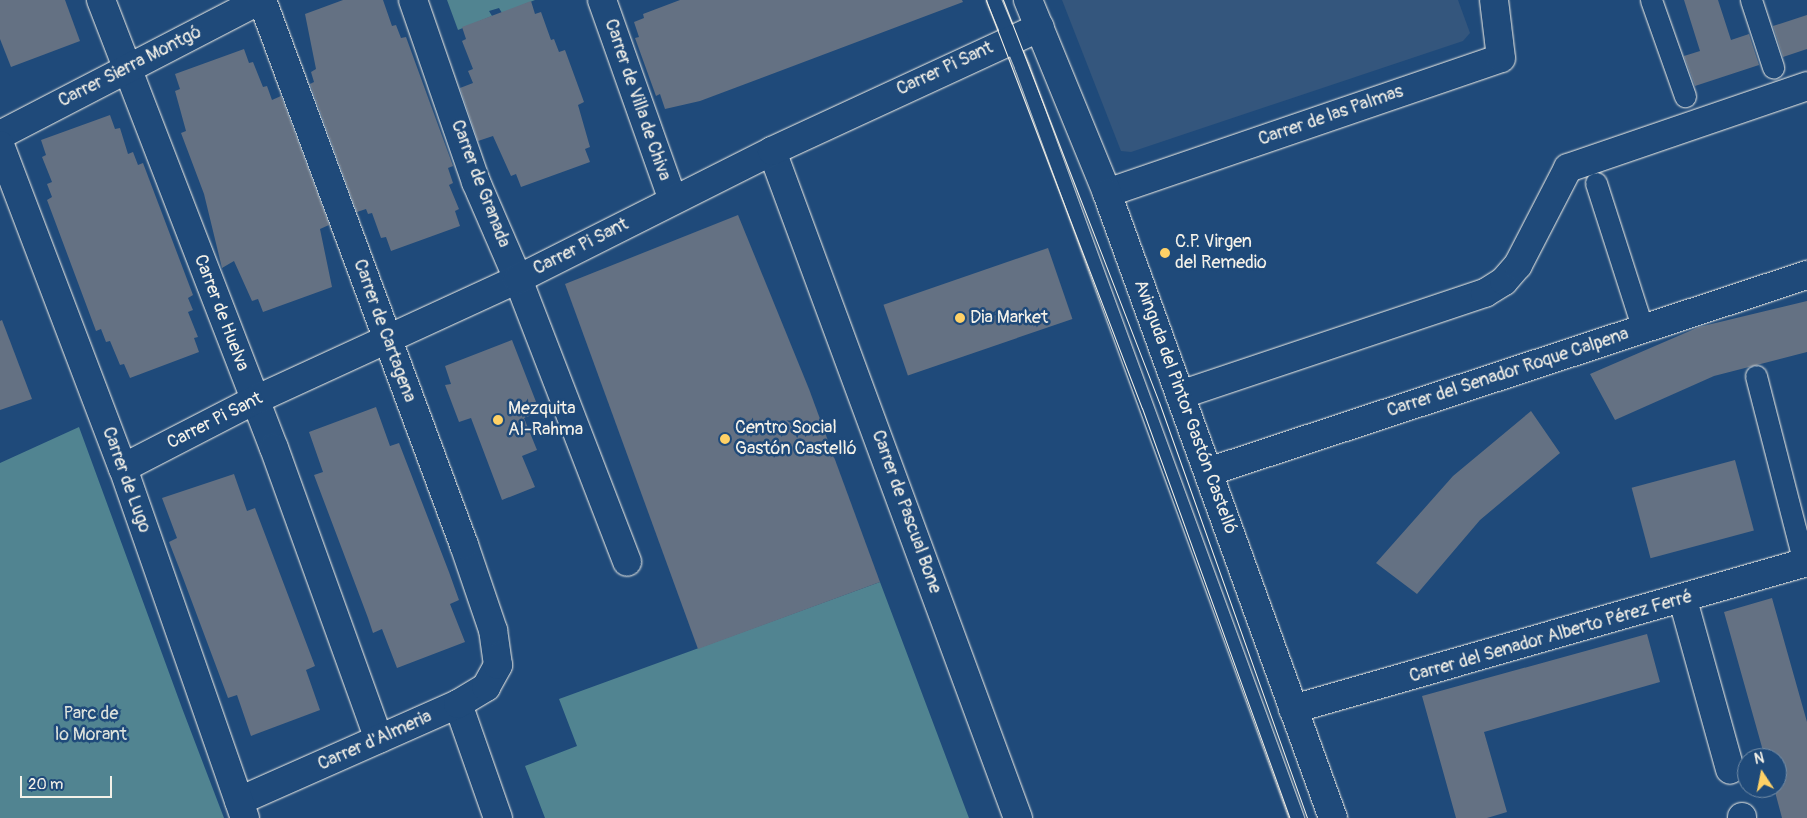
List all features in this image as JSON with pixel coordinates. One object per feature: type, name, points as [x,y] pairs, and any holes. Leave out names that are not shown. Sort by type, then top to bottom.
[{"type":"street","name":"Carrer de Huelva","points":[[101,0],[255,400],[378,739]]},
{"type":"street","name":"Carrer Sierra Montgó","points":[[0,135],[126,68],[261,0]]},
{"type":"street","name":"Carrer de Cartagena","points":[[261,0],[464,545],[493,630],[498,665]]},
{"type":"street","name":"Carrer de Granada","points":[[413,0],[476,182],[518,278],[627,562]]},
{"type":"street","name":"Avinguda del Pintor Gastón Castelló","points":[[1028,0],[1106,193],[1333,818]]},
{"type":"street","name":"Carrer de las Palmas","points":[[1106,193],[1501,58],[1494,0]]},
{"type":"street","points":[[1651,0],[1685,96]]},
{"type":"street","points":[[1751,0],[1773,67]]},
{"type":"street","name":"Carrer de Villa de Chiva","points":[[605,1],[673,200]]},
{"type":"street","name":"Carrer Pi Sant","points":[[123,468],[255,400],[518,278],[772,151],[1010,39],[1040,27]]},
{"type":"street","points":[[1180,395],[1485,293],[1504,281],[1518,265],[1568,168],[1807,86]]},
{"type":"street","name":"Carrer de Lugo","points":[[0,145],[123,468],[242,809]]},
{"type":"street","name":"Carrer de Pascual Bone","points":[[772,151],[1018,818]]},
{"type":"street","points":[[1596,183],[1643,329]]},
{"type":"street","name":"Carrer del Senador Roque Calpena","points":[[1208,472],[1807,275]]},
{"type":"street","points":[[1756,376],[1806,566]]},
{"type":"street","name":"Carrer del Senador Alberto Pérez Ferré","points":[[1293,709],[1806,566]]},
{"type":"street","points":[[1683,600],[1730,770]]},
{"type":"street","name":"Carrer d'Almeria","points":[[242,809],[378,739],[458,704],[486,687],[498,665]]},
{"type":"street","points":[[458,704],[498,818]]},
{"type":"lane","name":"Avinguda del Pintor Gastón Castelló","points":[[994,0],[1297,818]]},
{"type":"shaded area","points":[[1062,0],[1458,0],[1470,33],[1463,41],[1131,152],[1121,151]]},
{"type":"green space","points":[[447,0],[535,0],[502,13],[499,8],[489,11],[492,16],[458,30]]},
{"type":"green space","name":"Parc de lo Morant","points":[[79,427],[224,818],[0,818],[0,463]]},
{"type":"green space","points":[[880,582],[969,818],[545,818],[525,766],[577,746],[559,699]]},
{"type":"building","points":[[0,0],[65,0],[80,41],[11,67],[0,39]]},
{"type":"building","points":[[343,0],[383,0],[392,26],[396,25],[401,38],[406,37],[453,166],[448,168],[453,183],[449,185],[459,209],[455,211],[460,226],[391,251],[386,237],[381,238],[372,213],[368,214],[366,209],[357,212],[310,84],[314,82],[311,72],[316,69],[305,14]]},
{"type":"building","points":[[680,0],[962,0],[963,2],[700,101],[665,109],[660,94],[656,96],[635,38],[639,37],[634,22],[644,18],[643,14]]},
{"type":"building","points":[[1684,0],[1718,0],[1731,40],[1749,34],[1759,65],[1695,86],[1684,56],[1700,51]]},
{"type":"building","points":[[531,1],[535,14],[541,12],[551,40],[554,39],[559,52],[565,50],[584,102],[578,105],[590,147],[585,149],[590,162],[521,187],[516,174],[511,176],[493,136],[478,141],[460,88],[473,83],[468,71],[473,69],[462,41],[466,39],[462,27]]},
{"type":"building","points":[[1807,15],[1807,49],[1783,57],[1773,26]]},
{"type":"building","points":[[244,49],[249,63],[253,62],[263,87],[267,86],[272,100],[281,96],[329,225],[320,229],[332,287],[263,312],[258,299],[252,301],[234,261],[222,268],[204,194],[181,133],[186,131],[175,91],[180,89],[175,74]]},
{"type":"building","points":[[110,115],[115,129],[120,128],[128,154],[133,152],[138,165],[143,163],[193,295],[188,298],[193,310],[188,312],[198,337],[194,338],[199,352],[130,378],[124,364],[120,365],[110,341],[106,342],[101,329],[96,331],[47,200],[52,197],[47,184],[52,182],[42,157],[46,155],[41,140]]},
{"type":"building","name":"Centro Social Gastón Castelló","points":[[738,215],[809,389],[880,582],[698,649],[565,284]]},
{"type":"building","points":[[1048,248],[1072,319],[908,376],[883,305]]},
{"type":"building","points":[[1807,301],[1807,352],[1714,376],[1615,420],[1590,374],[1699,327]]},
{"type":"building","points":[[2,320],[32,399],[0,410],[0,321]]},
{"type":"building","name":"Mezquita Al-Rahma","points":[[512,340],[540,412],[524,418],[537,450],[522,456],[535,487],[502,500],[471,418],[459,422],[445,385],[451,384],[445,366]]},
{"type":"building","points":[[376,407],[390,446],[399,443],[449,572],[459,600],[450,604],[465,642],[397,668],[382,629],[373,633],[314,475],[323,472],[309,432]]},
{"type":"building","points":[[1531,411],[1560,453],[1480,520],[1417,594],[1376,563],[1453,476]]},
{"type":"building","points":[[1735,460],[1754,531],[1651,558],[1632,488]]},
{"type":"building","points":[[234,474],[247,511],[255,508],[315,666],[306,670],[320,710],[251,736],[237,695],[228,698],[169,542],[177,538],[162,498]]},
{"type":"building","points":[[1772,598],[1807,722],[1807,818],[1782,818],[1777,798],[1787,798],[1787,748],[1762,748],[1724,612]]},
{"type":"building","points":[[1647,634],[1660,682],[1484,732],[1507,812],[1487,818],[1456,818],[1422,696]]},
{"type":"tram line","points":[[986,0],[1142,408],[1290,818]]},
{"type":"tram line","points":[[1003,0],[1159,402],[1307,818]]},
{"type":"place","name":"C.P. Virgen del Remedio","points":[[1165,253]]},
{"type":"place","name":"Dia Market","points":[[960,318]]},
{"type":"place","name":"Mezquita Al-Rahma","points":[[498,420]]},
{"type":"place","name":"Centro Social Gastón Castelló","points":[[725,439]]}]
